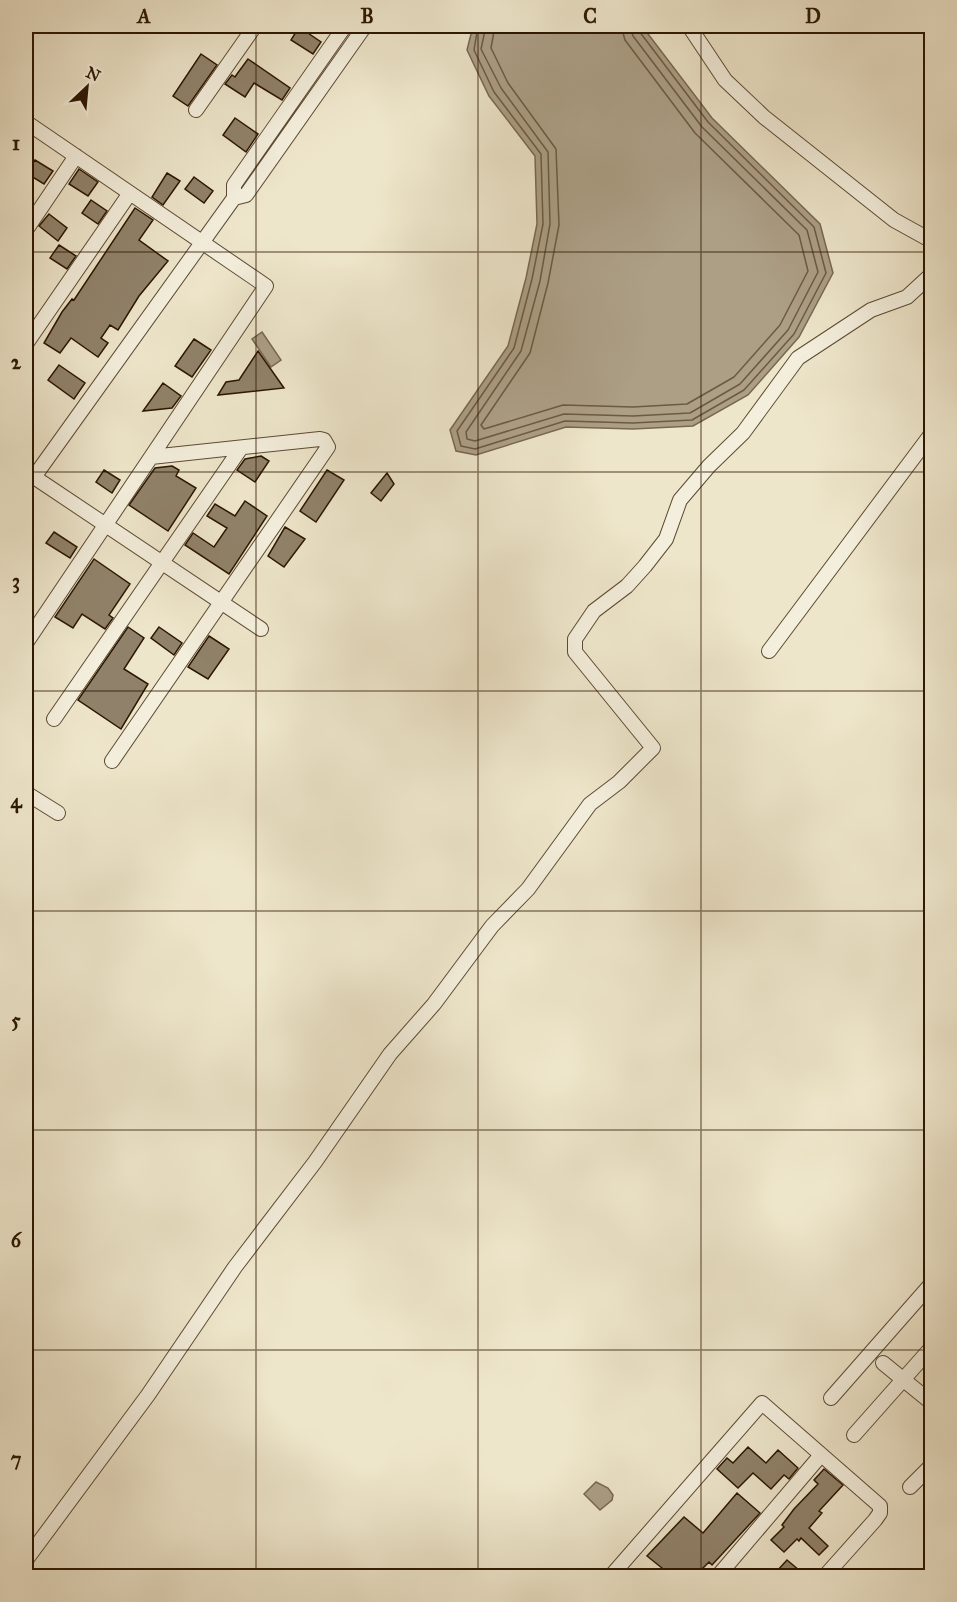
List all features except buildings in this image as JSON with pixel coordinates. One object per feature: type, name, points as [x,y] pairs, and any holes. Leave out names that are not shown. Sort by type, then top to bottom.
[{"type":"street","points":[[196,110],[255,26]]},
{"type":"street","points":[[261,629],[30,475],[234,198],[234,185],[345,26]]},
{"type":"street","points":[[234,198],[246,195],[365,26]]},
{"type":"street","points":[[689,26],[725,80],[764,117],[894,220],[932,241]]},
{"type":"street","points":[[26,122],[267,286],[26,643]]},
{"type":"street","points":[[26,230],[76,156]]},
{"type":"street","points":[[26,344],[130,193]]},
{"type":"street","points":[[26,1560],[148,1395],[235,1267],[315,1162],[390,1054],[434,1004],[492,926],[528,889],[590,804],[620,782],[653,748],[575,652],[575,639],[594,611],[627,586],[645,566],[666,539],[680,500],[709,466],[743,433],[798,358],[871,310],[907,297],[932,274]]},
{"type":"street","points":[[769,651],[932,432]]},
{"type":"street","points":[[112,761],[328,447],[324,440],[320,440],[151,458]]},
{"type":"street","points":[[54,719],[241,448]]},
{"type":"street","points":[[26,793],[58,813]]},
{"type":"street","points":[[831,1398],[932,1283]]},
{"type":"street","points":[[854,1435],[932,1347]]},
{"type":"street","points":[[883,1363],[932,1403]]},
{"type":"street","points":[[611,1576],[762,1403],[880,1506],[880,1513],[825,1576]]},
{"type":"street","points":[[718,1576],[821,1455]]},
{"type":"street","points":[[910,1487],[932,1465]]},
{"type":"water","points":[[473,26],[642,26],[712,118],[820,224],[833,273],[799,337],[748,395],[693,426],[633,429],[566,427],[476,455],[456,451],[450,430],[508,346],[537,224],[535,156],[489,96],[467,50]]},
{"type":"water","points":[[262,332],[281,360],[271,367],[252,339]]},
{"type":"water","points":[[596,1482],[608,1488],[613,1495],[612,1500],[600,1510],[584,1494]]}]
